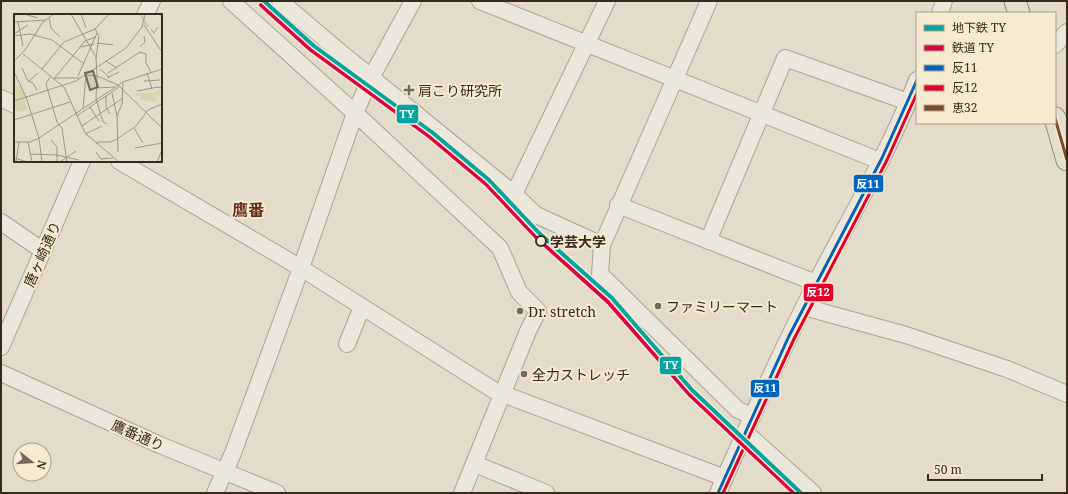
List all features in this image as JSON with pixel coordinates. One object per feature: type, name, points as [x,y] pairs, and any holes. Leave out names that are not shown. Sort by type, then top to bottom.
[{"type":"main road","points":[[1015,1],[1019,12]]},
{"type":"main road","points":[[1056,122],[1067,160]]},
{"type":"street","points":[[146,14],[152,1]]},
{"type":"street","points":[[230,1],[355,113],[500,248],[519,292],[538,311],[528,331],[462,493]]},
{"type":"street","points":[[280,1],[371,78],[514,194],[536,215],[602,245]]},
{"type":"street","points":[[215,493],[225,473],[301,268],[355,113],[371,78],[413,1]]},
{"type":"street","points":[[480,1],[674,80],[880,161]]},
{"type":"street","points":[[514,194],[607,1]]},
{"type":"street","points":[[708,1],[618,205],[602,245],[600,274],[738,410],[752,416]]},
{"type":"street","points":[[940,12],[944,1]]},
{"type":"street","points":[[1056,44],[1067,32]]},
{"type":"street","points":[[708,241],[785,58],[908,102]]},
{"type":"street","points":[[718,493],[752,416],[804,307],[880,161],[916,82]]},
{"type":"street","points":[[1,98],[14,104]]},
{"type":"street","name":"唐ヶ崎通り","points":[[1,347],[82,162]]},
{"type":"street","points":[[121,162],[301,268],[503,394],[725,478]]},
{"type":"street","points":[[618,205],[816,283]]},
{"type":"street","points":[[1,222],[36,246],[44,249]]},
{"type":"street","points":[[347,344],[362,307]]},
{"type":"street","points":[[804,307],[906,335],[1007,369],[1067,394]]},
{"type":"street","name":"鷹番通り","points":[[1,373],[225,473],[277,493]]},
{"type":"street","points":[[745,432],[813,493]]},
{"type":"street","points":[[475,464],[546,493]]},
{"type":"metro line","name":"TY","points":[[264,1],[314,46],[433,133],[489,180],[540,234],[612,298],[692,390],[801,493]]},
{"type":"rail line","name":"TY","points":[[261,5],[311,50],[430,137],[486,184],[537,238],[608,302],[689,394],[794,493]]},
{"type":"transit line","name":"反11","points":[[718,493],[789,336],[882,158],[916,82]]},
{"type":"transit line","name":"反12","points":[[723,493],[794,339],[887,160],[916,95]]},
{"type":"transit line","name":"恵32","points":[[1056,122],[1067,160]]},
{"type":"place","name":"肩こり研究所","points":[[409,90]]},
{"type":"place","name":"学芸大学","points":[[541,241]]},
{"type":"place","name":"ファミリーマート","points":[[658,306]]},
{"type":"place","name":"Dr. stretch","points":[[520,311]]},
{"type":"place","name":"全力ストレッチ","points":[[524,374]]},
{"type":"district","name":"鷹番","points":[[248,210]]}]
